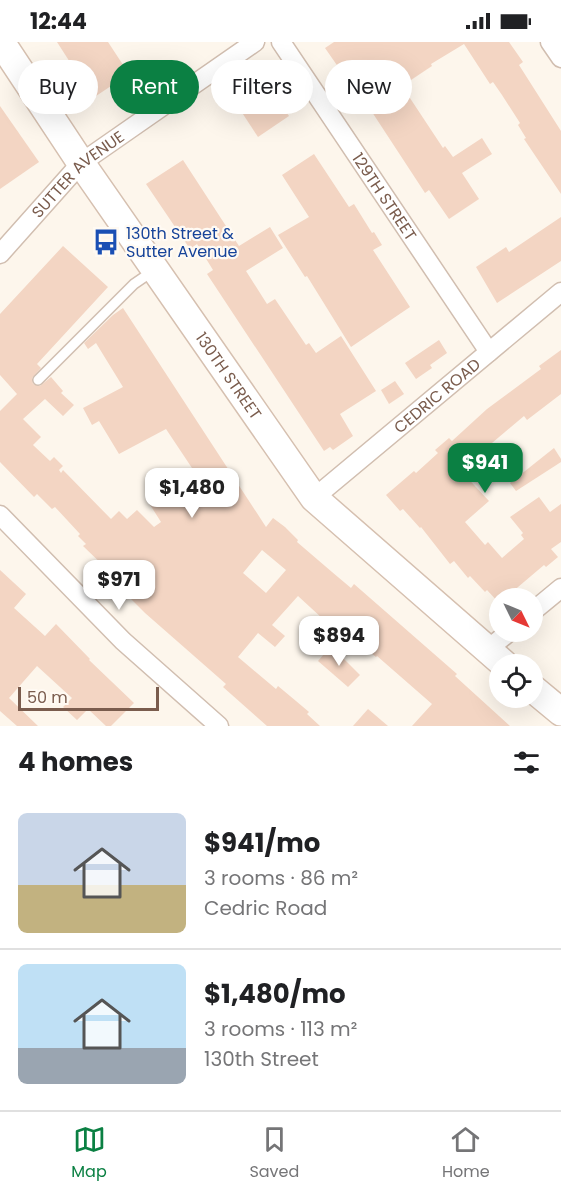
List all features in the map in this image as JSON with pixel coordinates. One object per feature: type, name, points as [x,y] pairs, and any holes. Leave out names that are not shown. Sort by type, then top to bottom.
[{"type":"street","name":"130TH STREET","points":[[1,42],[81,164],[314,498],[492,654]]},
{"type":"street","name":"SUTTER AVENUE","points":[[0,254],[81,164],[255,42]]},
{"type":"street","name":"129TH STREET","points":[[280,42],[489,352]]},
{"type":"street","points":[[550,42],[561,58]]},
{"type":"street","name":"CEDRIC ROAD","points":[[314,498],[561,292]]},
{"type":"street","points":[[0,514],[123,641],[219,726]]},
{"type":"street","points":[[543,603],[561,588]]},
{"type":"street","points":[[543,697],[561,712]]},
{"type":"lane","points":[[38,380],[134,284],[155,270]]},
{"type":"building","points":[[57,42],[108,42],[120,60],[110,60],[110,87],[98,95],[98,60],[69,60]]},
{"type":"building","points":[[334,42],[509,42],[523,62],[519,65],[561,131],[561,194],[524,139],[526,138],[518,125],[520,123],[502,95],[493,82],[490,84],[464,44],[431,64],[432,66],[412,79],[412,60],[333,60],[325,48]]},
{"type":"building","points":[[412,101],[443,148],[445,146],[453,157],[482,138],[492,154],[462,173],[479,199],[449,219],[429,190],[425,193],[373,114],[412,114]]},
{"type":"building","points":[[0,106],[39,162],[0,189]]},
{"type":"building","points":[[243,114],[288,114],[289,116],[258,137]]},
{"type":"building","points":[[314,154],[349,207],[354,204],[372,233],[374,232],[382,245],[373,250],[410,307],[351,347],[307,276],[305,277],[278,235],[309,217],[282,175]]},
{"type":"building","points":[[183,160],[239,246],[270,227],[283,248],[246,271],[267,304],[275,299],[306,345],[309,343],[316,353],[341,336],[376,391],[340,414],[353,436],[333,450],[330,447],[324,451],[207,274],[213,270],[197,244],[190,249],[146,184]]},
{"type":"building","points":[[561,217],[561,261],[497,303],[476,267],[506,247],[509,252]]},
{"type":"building","points":[[63,246],[108,287],[37,364],[41,368],[32,378],[33,384],[40,386],[51,377],[63,391],[61,393],[74,405],[63,416],[45,399],[23,419],[41,437],[33,445],[50,461],[54,457],[63,466],[59,470],[61,473],[63,470],[111,519],[119,511],[127,519],[137,510],[154,527],[161,522],[147,500],[151,497],[146,490],[158,480],[166,490],[169,488],[170,490],[196,474],[166,429],[119,454],[99,421],[92,425],[83,408],[123,387],[96,343],[88,349],[84,343],[123,308],[266,527],[273,518],[285,527],[298,540],[297,542],[332,572],[351,588],[354,584],[457,674],[455,676],[510,726],[412,726],[432,704],[341,628],[333,636],[319,623],[323,619],[298,596],[272,625],[285,636],[275,647],[258,633],[238,657],[276,689],[278,686],[296,701],[320,726],[267,726],[223,687],[226,684],[145,613],[108,576],[111,573],[83,546],[86,544],[78,536],[80,534],[55,507],[52,509],[37,494],[34,497],[0,462],[0,411],[17,394],[0,375],[0,314]],"holes":[[[262,550],[286,570],[266,593],[243,573]]]},
{"type":"building","points":[[439,340],[447,353],[430,365],[432,368],[416,379],[405,363]]},
{"type":"building","points":[[561,350],[561,394],[527,420],[524,416],[460,470],[489,501],[465,522],[485,545],[488,542],[502,558],[524,539],[521,535],[523,533],[510,517],[539,497],[550,512],[561,504],[561,542],[551,549],[558,557],[546,567],[544,565],[517,588],[489,588],[489,592],[487,590],[485,592],[470,576],[468,578],[454,561],[450,564],[421,527],[403,509],[400,511],[386,495],[414,471],[416,473],[438,453],[435,450],[449,438],[452,441],[487,409],[541,369],[539,366]]},
{"type":"building","points":[[395,381],[404,394],[389,404],[381,390]]},
{"type":"building","points":[[554,448],[561,462],[516,491],[510,483]]},
{"type":"building","points":[[0,570],[26,594],[14,608],[45,636],[56,624],[89,660],[134,703],[111,726],[106,726],[88,709],[77,720],[63,707],[72,698],[37,666],[9,698],[38,726],[17,726],[0,711]]},
{"type":"building","points":[[331,646],[360,675],[348,687],[318,661]]},
{"type":"building","points":[[368,709],[388,726],[353,726]]},
{"type":"place","name":"130th Street & Sutter Avenue","points":[[106,242]]}]
